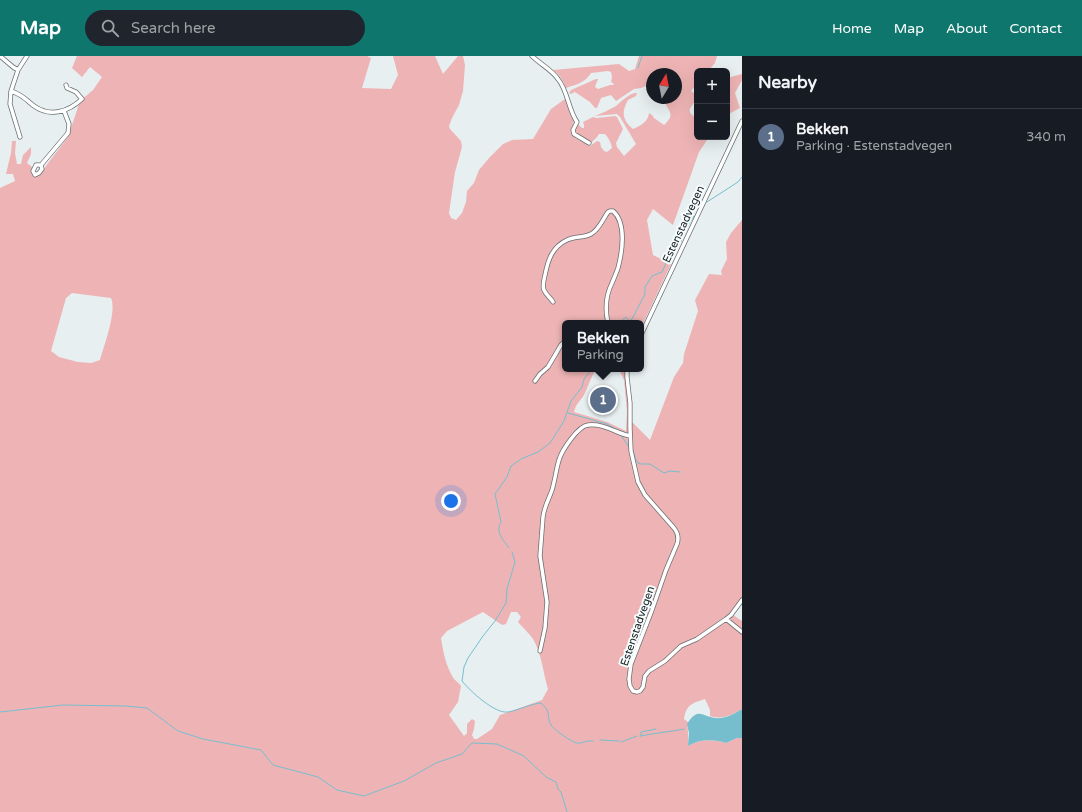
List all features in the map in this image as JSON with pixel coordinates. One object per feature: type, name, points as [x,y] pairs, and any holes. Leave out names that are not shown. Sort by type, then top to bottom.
[{"type":"street","points":[[0,56],[18,70]]},
{"type":"street","points":[[20,137],[10,104],[11,91],[18,70],[27,56]]},
{"type":"street","points":[[532,56],[558,78],[565,91],[573,116],[577,122],[573,130],[574,134],[589,143]]},
{"type":"street","points":[[11,91],[21,95],[42,110],[53,113],[64,111],[73,107],[82,99],[76,92],[68,88],[66,85]]},
{"type":"street","points":[[41,165],[68,134],[69,124],[64,111]]},
{"type":"street","name":"Estenstadvegen","points":[[644,329],[742,121]]},
{"type":"street","points":[[553,302],[544,291],[543,286],[546,267],[552,252],[560,244],[567,240],[575,237],[591,235],[597,229],[608,212],[613,211],[618,216],[621,227],[622,245],[618,268],[608,294],[606,309],[608,320]]},
{"type":"street","points":[[535,381],[548,367],[562,343]]},
{"type":"street","name":"Estenstadvegen","points":[[626,372],[630,403],[631,452],[640,488],[674,528],[678,539],[631,664],[629,679],[630,688],[635,691],[640,691],[643,687],[645,676],[649,671],[665,661],[681,646],[697,639],[726,619],[731,615],[742,600]]},
{"type":"street","points":[[540,651],[547,612],[540,556],[542,516],[555,480],[560,458],[565,448],[578,431],[586,425],[608,428],[630,436]]},
{"type":"street","points":[[726,619],[742,632]]},
{"type":"shaded area","points":[[77,56],[367,56],[371,58],[362,88],[391,89],[398,75],[393,56],[435,56],[443,74],[458,56],[463,56],[465,65],[463,91],[459,105],[449,126],[461,141],[462,147],[455,172],[449,213],[451,218],[456,220],[462,213],[466,202],[467,191],[474,183],[479,170],[489,158],[503,144],[512,140],[533,139],[551,109],[565,99],[574,119],[572,133],[575,138],[590,146],[597,141],[600,142],[601,147],[607,152],[612,148],[608,137],[605,134],[599,134],[591,143],[575,133],[575,129],[578,124],[584,128],[583,122],[593,117],[617,117],[623,129],[616,143],[617,147],[624,156],[636,144],[620,117],[617,114],[595,116],[616,106],[628,96],[637,93],[636,96],[628,100],[624,111],[626,122],[633,129],[645,121],[649,113],[664,125],[670,117],[670,112],[666,104],[682,104],[682,68],[646,68],[646,86],[634,89],[616,101],[611,95],[601,98],[597,108],[575,92],[571,94],[569,93],[571,90],[596,79],[598,79],[595,87],[598,89],[613,85],[614,84],[611,82],[611,72],[591,73],[583,81],[566,88],[562,80],[553,70],[619,64],[629,71],[635,69],[639,56],[717,56],[715,63],[711,68],[694,68],[694,88],[691,91],[694,93],[694,102],[690,112],[694,116],[694,140],[707,140],[699,152],[673,225],[653,209],[647,220],[653,255],[671,264],[644,322],[644,320],[562,320],[562,372],[594,372],[574,412],[607,422],[626,431],[627,411],[624,380],[620,372],[627,372],[632,422],[650,440],[674,377],[683,363],[684,354],[698,311],[695,300],[709,274],[722,275],[721,271],[727,259],[726,242],[731,233],[742,220],[742,604],[733,615],[742,621],[742,709],[726,716],[710,716],[710,710],[705,699],[690,705],[686,711],[684,719],[688,722],[688,746],[702,741],[712,740],[726,743],[737,738],[742,738],[742,812],[0,812],[0,188],[15,181],[13,174],[6,174],[12,141],[16,141],[15,153],[17,164],[21,164],[23,155],[31,147],[31,154],[27,163],[39,175],[68,137],[80,101],[93,90],[102,77],[90,67],[82,77],[72,68]],"holes":[[[72,293],[111,298],[111,320],[100,360],[91,363],[78,362],[59,357],[51,351],[66,298]],[[483,612],[502,625],[506,624],[511,612],[517,612],[521,617],[518,622],[536,645],[548,689],[542,700],[500,715],[492,729],[477,739],[474,739],[472,735],[475,721],[472,719],[467,724],[467,733],[464,736],[449,715],[458,702],[461,686],[454,679],[449,669],[441,638],[447,631]]]},
{"type":"shaded area","points":[[742,74],[742,80],[735,93],[740,108],[730,113],[730,104],[730,77]]},
{"type":"water","points":[[742,709],[742,738],[737,738],[726,743],[712,740],[702,741],[688,746],[689,733],[687,724],[694,716],[700,714],[715,718],[722,718]]},
{"type":"waterway","points":[[638,68],[642,56]]},
{"type":"waterway","points":[[707,202],[738,182],[742,177]]},
{"type":"waterway","points":[[630,320],[645,294],[645,287],[652,276],[662,272],[666,263],[675,251],[676,245],[681,242],[682,236],[694,216]]},
{"type":"waterway","points":[[622,320],[626,317],[628,320]]},
{"type":"waterway","points":[[509,548],[499,532],[501,522],[495,494],[507,477],[511,466],[521,459],[538,452],[550,443],[564,421],[571,401],[582,387],[584,379],[590,372]]},
{"type":"waterway","points":[[568,413],[607,424],[619,431]]},
{"type":"waterway","points":[[621,435],[628,446]]},
{"type":"waterway","points":[[633,451],[638,463],[650,464],[664,473],[670,471],[680,472]]},
{"type":"waterway","points":[[512,552],[515,562],[507,589],[506,603],[468,658],[464,667],[462,681],[483,701],[503,712],[541,703],[548,712],[551,725],[559,732],[577,743],[593,741]]},
{"type":"waterway","points":[[0,712],[63,705],[126,706],[147,708],[178,731],[203,739],[261,750],[273,765],[318,777],[337,790],[364,796],[404,781],[436,763],[462,754],[472,743],[497,744],[524,756],[546,777],[556,782],[558,789],[561,792],[567,812]]},
{"type":"waterway","points":[[641,736],[641,732],[656,729]]},
{"type":"waterway","points":[[640,736],[684,729]]},
{"type":"waterway","points":[[621,742],[637,736]]},
{"type":"waterway","points":[[600,740],[619,741]]},
{"type":"place","name":"Bekken","points":[[603,400]]}]
